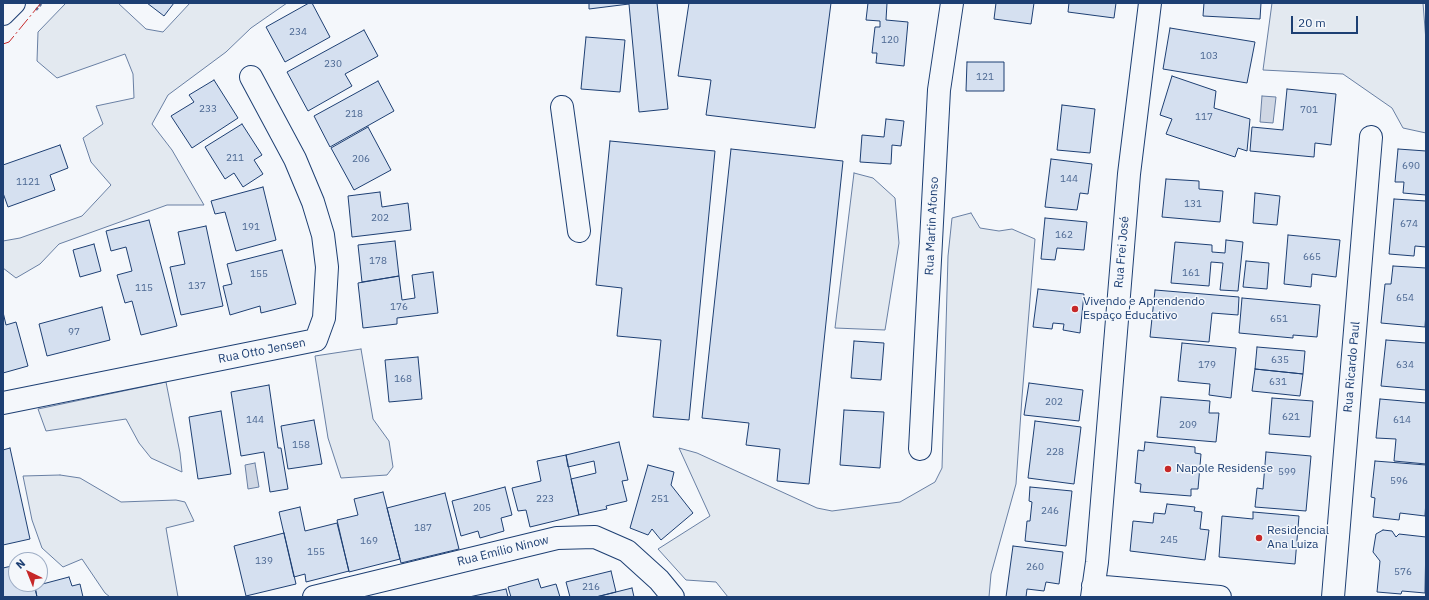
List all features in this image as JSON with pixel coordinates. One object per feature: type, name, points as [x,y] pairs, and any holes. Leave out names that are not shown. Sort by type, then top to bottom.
[{"type":"street","points":[[3,14],[14,3]]},
{"type":"street","name":"Rua Martin Afonso","points":[[920,449],[939,90],[952,3]]},
{"type":"street","name":"Rua Frei José","points":[[1093,592],[1129,174],[1150,3]]},
{"type":"street","name":"Rua Otto Jensen","points":[[3,403],[316,340],[324,318],[327,267],[323,235],[313,202],[295,158],[251,77]]},
{"type":"street","points":[[562,107],[579,231]]},
{"type":"street","name":"Rua Ricardo Paul","points":[[1333,597],[1371,137]]},
{"type":"street","name":"Rua Emílio Ninow","points":[[314,597],[558,538],[595,537],[627,551],[659,580],[673,597]]},
{"type":"street","points":[[1093,592],[1220,597]]},
{"type":"shaded area","points":[[66,3],[118,3],[146,29],[163,32],[190,3],[287,3],[251,28],[226,52],[168,95],[152,124],[172,150],[204,205],[167,205],[59,244],[40,264],[16,278],[3,268],[3,241],[20,238],[82,216],[111,185],[91,162],[83,138],[103,124],[96,106],[134,98],[133,74],[125,54],[57,78],[37,61],[38,32]]},
{"type":"shaded area","points":[[1272,3],[1423,3],[1426,41],[1426,133],[1403,128],[1392,108],[1343,74],[1263,70]]},
{"type":"shaded area","points":[[1262,96],[1276,97],[1273,123],[1260,122]]},
{"type":"shaded area","points":[[854,173],[873,178],[895,198],[899,243],[885,330],[835,328]]},
{"type":"shaded area","points":[[971,213],[980,228],[999,231],[1012,229],[1035,239],[1016,484],[991,574],[989,597],[728,597],[716,582],[686,580],[658,549],[710,516],[679,448],[697,453],[817,508],[832,511],[900,502],[935,482],[942,468],[948,256],[952,218]]},
{"type":"shaded area","points":[[361,349],[373,419],[389,441],[393,467],[387,475],[341,478],[328,438],[315,356]]},
{"type":"shaded area","points":[[166,382],[180,453],[182,472],[151,458],[139,443],[126,419],[46,431],[38,409]]},
{"type":"shaded area","points":[[255,463],[259,487],[248,489],[245,465]]},
{"type":"shaded area","points":[[60,475],[80,478],[121,502],[176,500],[185,502],[194,521],[166,528],[178,597],[110,597],[105,593],[82,559],[63,567],[42,548],[32,520],[23,476]]},
{"type":"building","points":[[147,3],[174,3],[164,16]]},
{"type":"building","points":[[309,3],[312,3],[330,37],[285,62],[266,27]]},
{"type":"building","points":[[589,3],[657,3],[668,109],[639,112],[629,4],[589,9]]},
{"type":"building","points":[[689,3],[831,3],[815,128],[706,115],[711,80],[678,76]]},
{"type":"building","points":[[868,3],[887,3],[886,20],[908,22],[904,66],[876,63],[877,53],[872,53],[875,27],[880,27],[880,21],[866,20]]},
{"type":"building","points":[[996,3],[1034,3],[1031,24],[994,19]]},
{"type":"building","points":[[1069,3],[1116,3],[1114,18],[1068,12]]},
{"type":"building","points":[[1204,3],[1261,3],[1260,19],[1203,16]]},
{"type":"building","points":[[1170,28],[1255,42],[1247,83],[1163,69]]},
{"type":"building","points":[[364,30],[378,56],[345,74],[352,86],[308,111],[287,72]]},
{"type":"building","points":[[586,37],[625,40],[620,92],[581,89]]},
{"type":"building","points":[[967,62],[1004,62],[1004,91],[966,91]]},
{"type":"building","points":[[1172,76],[1216,91],[1214,108],[1250,119],[1247,151],[1238,148],[1235,157],[1166,134],[1172,119],[1160,115]]},
{"type":"building","points":[[214,80],[238,118],[192,148],[171,116],[194,102],[189,95]]},
{"type":"building","points":[[378,81],[394,111],[330,147],[314,116]]},
{"type":"building","points":[[1287,89],[1336,94],[1331,145],[1315,143],[1314,157],[1250,151],[1252,127],[1283,130]]},
{"type":"building","points":[[1062,105],[1095,109],[1090,153],[1057,150]]},
{"type":"building","points":[[886,119],[904,121],[901,146],[892,145],[891,164],[860,162],[862,135],[884,137]]},
{"type":"building","points":[[242,124],[262,155],[254,160],[263,174],[243,187],[234,173],[225,179],[205,147]]},
{"type":"building","points":[[368,127],[391,170],[354,190],[331,148]]},
{"type":"building","points":[[610,141],[715,151],[689,420],[653,417],[661,340],[617,336],[622,288],[596,285]]},
{"type":"building","points":[[60,145],[68,168],[50,175],[55,190],[8,207],[3,193],[3,165]]},
{"type":"building","points":[[731,149],[843,161],[809,484],[777,481],[780,449],[746,445],[749,423],[702,418]]},
{"type":"building","points":[[1398,149],[1426,151],[1426,195],[1403,193],[1404,182],[1395,182]]},
{"type":"building","points":[[1051,159],[1092,164],[1088,194],[1080,193],[1077,210],[1045,207]]},
{"type":"building","points":[[1166,179],[1199,181],[1199,189],[1223,191],[1220,222],[1162,217]]},
{"type":"building","points":[[263,187],[276,240],[236,251],[225,212],[215,214],[211,201]]},
{"type":"building","points":[[380,192],[382,207],[408,203],[411,230],[352,237],[348,196]]},
{"type":"building","points":[[1255,193],[1280,196],[1277,225],[1253,223]]},
{"type":"building","points":[[1394,199],[1426,201],[1426,247],[1415,246],[1414,256],[1389,254]]},
{"type":"building","points":[[1045,218],[1087,222],[1084,250],[1057,248],[1055,260],[1041,259]]},
{"type":"building","points":[[149,220],[177,326],[141,335],[132,301],[125,303],[117,275],[132,271],[126,247],[111,251],[106,231]]},
{"type":"building","points":[[206,226],[223,306],[181,315],[170,267],[185,264],[178,232]]},
{"type":"building","points":[[1288,235],[1340,240],[1336,277],[1312,274],[1311,287],[1284,284]]},
{"type":"building","points":[[1226,240],[1243,242],[1238,291],[1220,290],[1223,263],[1211,262],[1209,286],[1171,283],[1175,242],[1212,245],[1212,252],[1225,253]]},
{"type":"building","points":[[395,241],[399,276],[362,282],[358,245]]},
{"type":"building","points":[[94,244],[101,271],[80,277],[73,250]]},
{"type":"building","points":[[282,250],[296,304],[261,313],[260,306],[230,315],[223,286],[232,284],[227,264]]},
{"type":"building","points":[[1246,261],[1269,263],[1267,289],[1243,287]]},
{"type":"building","points":[[1393,266],[1426,268],[1425,327],[1381,323],[1385,284],[1391,284]]},
{"type":"building","points":[[433,272],[438,313],[397,318],[397,324],[363,328],[358,283],[399,276],[402,300],[415,298],[412,275]]},
{"type":"building","points":[[1038,289],[1084,294],[1080,333],[1063,330],[1064,324],[1053,323],[1052,329],[1033,327]]},
{"type":"building","points":[[1155,290],[1239,297],[1238,315],[1212,313],[1209,342],[1150,337]]},
{"type":"building","points":[[1242,298],[1320,305],[1317,337],[1293,335],[1293,338],[1239,333]]},
{"type":"building","points":[[102,307],[110,340],[47,356],[39,324]]},
{"type":"building","points":[[3,312],[6,325],[16,322],[28,366],[3,373]]},
{"type":"building","points":[[1386,340],[1426,343],[1426,390],[1381,386]]},
{"type":"building","points":[[854,341],[884,343],[881,380],[851,378]]},
{"type":"building","points":[[1182,343],[1236,348],[1231,398],[1209,395],[1210,384],[1178,381]]},
{"type":"building","points":[[1257,347],[1305,351],[1303,374],[1255,369]]},
{"type":"building","points":[[418,357],[422,399],[389,402],[385,360]]},
{"type":"building","points":[[1255,369],[1303,374],[1300,396],[1252,391]]},
{"type":"building","points":[[1029,383],[1083,390],[1079,421],[1024,415]]},
{"type":"building","points":[[269,385],[278,448],[281,448],[288,489],[270,492],[264,452],[241,456],[231,392]]},
{"type":"building","points":[[1161,397],[1210,401],[1209,413],[1219,413],[1216,442],[1157,437]]},
{"type":"building","points":[[1272,398],[1313,401],[1310,437],[1269,434]]},
{"type":"building","points":[[1380,399],[1426,403],[1426,464],[1394,461],[1396,439],[1376,438]]},
{"type":"building","points":[[844,410],[884,412],[880,468],[840,465]]},
{"type":"building","points":[[221,411],[231,474],[198,479],[189,417]]},
{"type":"building","points":[[314,420],[322,464],[288,469],[281,426]]},
{"type":"building","points":[[1035,421],[1081,427],[1074,484],[1028,478]]},
{"type":"building","points":[[619,442],[628,480],[622,481],[627,501],[606,506],[607,509],[579,515],[571,479],[596,473],[594,461],[568,467],[566,455]]},
{"type":"building","name":"Napole Residense","points":[[1145,442],[1195,447],[1195,453],[1201,454],[1198,489],[1191,489],[1191,496],[1140,492],[1141,484],[1135,483],[1138,450],[1144,451]]},
{"type":"building","points":[[10,448],[30,539],[3,545],[3,450]]},
{"type":"building","points":[[1266,452],[1311,456],[1306,511],[1255,507],[1257,488],[1263,489]]},
{"type":"building","points":[[566,455],[579,515],[530,527],[526,510],[518,511],[512,488],[541,481],[537,461]]},
{"type":"building","points":[[1375,461],[1426,465],[1425,516],[1400,513],[1399,520],[1373,517],[1375,498],[1371,497]]},
{"type":"building","points":[[648,465],[674,472],[671,485],[693,513],[661,540],[652,529],[648,535],[630,528]]},
{"type":"building","points":[[505,487],[512,515],[501,518],[504,531],[480,538],[478,531],[461,536],[452,501]]},
{"type":"building","points":[[1030,487],[1072,491],[1066,546],[1025,541],[1027,521],[1030,521],[1032,502],[1029,501]]},
{"type":"building","points":[[383,492],[400,559],[349,572],[337,520],[358,515],[354,499]]},
{"type":"building","points":[[445,493],[459,549],[401,563],[387,508]]},
{"type":"building","points":[[1167,504],[1195,507],[1194,511],[1202,512],[1200,529],[1209,530],[1205,560],[1130,551],[1133,521],[1153,523],[1154,513],[1165,514]]},
{"type":"building","points":[[300,507],[305,531],[337,523],[349,571],[306,582],[305,574],[294,577],[279,512]]},
{"type":"building","name":"Residencial Ana Luiza","points":[[1253,512],[1299,516],[1295,564],[1219,557],[1222,516],[1253,519]]},
{"type":"building","points":[[1383,530],[1392,531],[1396,537],[1399,534],[1426,537],[1425,593],[1402,591],[1401,594],[1377,592],[1380,561],[1373,552],[1376,534]]},
{"type":"building","points":[[284,533],[296,584],[246,596],[234,546]]},
{"type":"building","points":[[1013,546],[1063,552],[1059,584],[1046,582],[1044,591],[1027,589],[1026,597],[1006,597]]},
{"type":"building","points":[[8,567],[8,592],[36,592],[37,597],[3,597],[3,568]]},
{"type":"building","points":[[611,571],[616,592],[596,597],[570,597],[566,582]]},
{"type":"building","points":[[69,577],[72,586],[80,584],[83,597],[37,597],[36,592],[48,592],[48,583]]},
{"type":"building","points":[[538,579],[541,588],[556,584],[560,597],[511,597],[508,587]]},
{"type":"building","points":[[632,588],[634,597],[596,597]]},
{"type":"building","points":[[506,589],[508,597],[469,597]]},
{"type":"power","points":[[3,44],[9,42],[41,3]]},
{"type":"place","name":"Vivendo e Aprendendo Espaço Educativo","points":[[1075,309]]},
{"type":"place","name":"Napole Residense","points":[[1168,469]]},
{"type":"place","name":"Residencial Ana Luiza","points":[[1259,538]]}]
